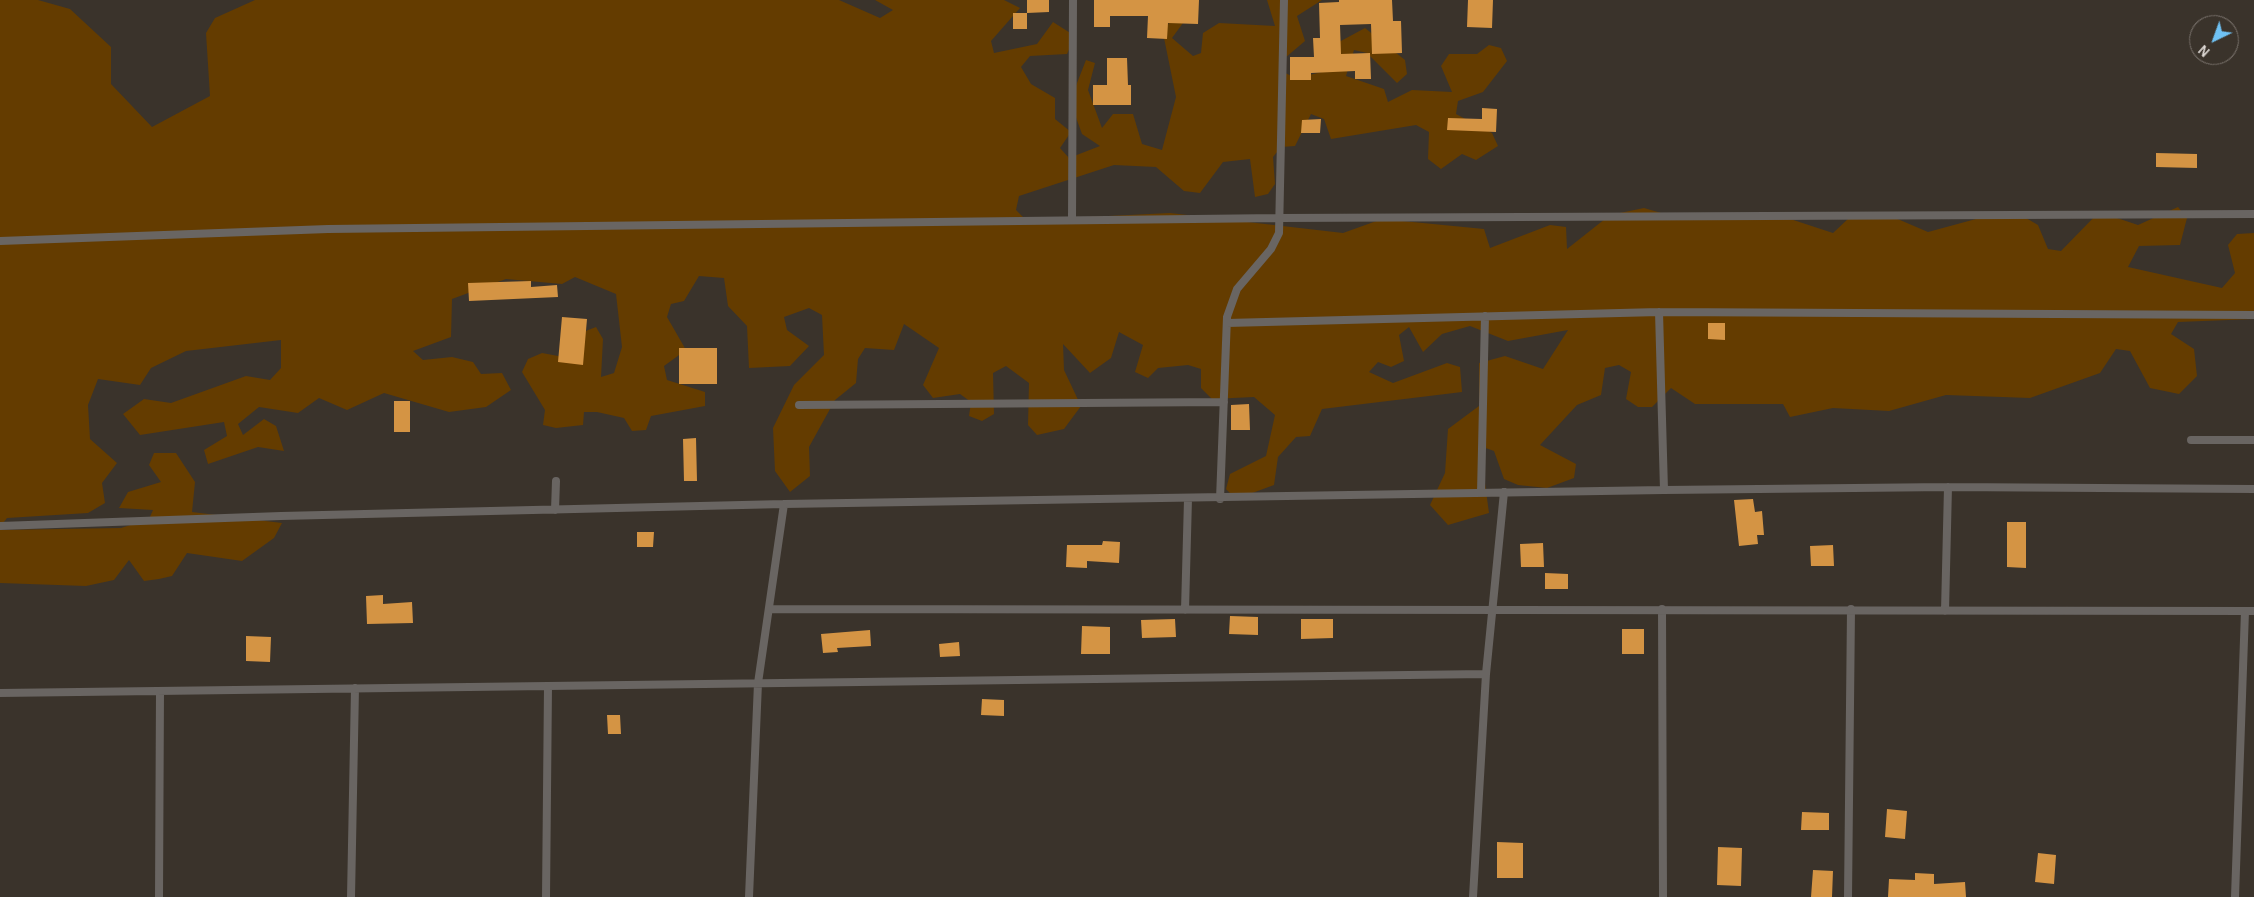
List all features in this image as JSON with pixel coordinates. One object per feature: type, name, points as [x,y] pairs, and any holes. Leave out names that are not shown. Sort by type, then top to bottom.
[{"type":"lane","points":[[1072,220],[1073,0]]},
{"type":"lane","points":[[1220,498],[1227,323],[1230,304],[1236,289],[1271,250],[1278,233],[1284,0]]},
{"type":"lane","points":[[0,241],[328,229],[1072,220],[2254,214]]},
{"type":"lane","points":[[1227,323],[1659,312],[2254,315]]},
{"type":"lane","points":[[1659,312],[1664,490]]},
{"type":"lane","points":[[1481,493],[1486,316]]},
{"type":"lane","points":[[799,406],[1224,402]]},
{"type":"lane","points":[[2191,440],[2254,440]]},
{"type":"lane","points":[[555,510],[556,481]]},
{"type":"lane","points":[[1945,611],[1948,487]]},
{"type":"lane","points":[[0,526],[784,504],[1188,499],[1504,492],[1948,487],[2254,489]]},
{"type":"lane","points":[[1473,897],[1486,674],[1504,492]]},
{"type":"lane","points":[[1185,610],[1188,499]]},
{"type":"lane","points":[[748,897],[758,683],[784,504]]},
{"type":"lane","points":[[1662,609],[1663,897]]},
{"type":"lane","points":[[1848,897],[1851,609]]},
{"type":"lane","points":[[769,610],[1851,609],[1945,611],[2250,611],[2234,897]]},
{"type":"lane","points":[[0,693],[1486,674]]},
{"type":"lane","points":[[546,897],[548,686]]},
{"type":"lane","points":[[351,897],[355,688]]},
{"type":"lane","points":[[159,897],[160,691]]},
{"type":"shaded area","points":[[0,0],[38,0],[70,9],[111,47],[111,84],[152,127],[210,96],[206,33],[215,18],[255,0],[839,0],[880,18],[893,10],[875,0],[1004,0],[1020,8],[991,41],[994,53],[1037,44],[1053,22],[1075,36],[1067,54],[1030,56],[1021,67],[1031,84],[1055,98],[1055,119],[1071,132],[1060,148],[1069,158],[1100,146],[1082,134],[1070,101],[1086,60],[1095,63],[1088,90],[1102,128],[1113,114],[1133,114],[1142,144],[1162,150],[1176,97],[1163,33],[1170,21],[1183,23],[1172,38],[1193,56],[1201,53],[1203,33],[1219,23],[1275,26],[1267,0],[1322,0],[1297,16],[1305,41],[1285,58],[1283,72],[1296,78],[1335,69],[1339,42],[1365,28],[1405,60],[1407,74],[1397,83],[1367,53],[1354,50],[1346,76],[1384,89],[1388,102],[1412,90],[1452,92],[1441,66],[1449,54],[1477,54],[1489,45],[1501,48],[1507,61],[1483,92],[1458,101],[1456,114],[1492,133],[1498,146],[1476,160],[1462,154],[1441,169],[1428,159],[1429,132],[1416,125],[1331,139],[1324,119],[1311,114],[1295,146],[1281,147],[1273,157],[1275,184],[1268,194],[1255,197],[1250,159],[1223,162],[1200,193],[1184,191],[1156,167],[1114,165],[1019,196],[1016,210],[1026,220],[1170,213],[1343,233],[1382,219],[1484,229],[1490,248],[1550,225],[1566,227],[1567,249],[1610,215],[1644,208],[1668,215],[1772,213],[1833,233],[1849,218],[1886,214],[1928,232],[1998,213],[2026,218],[2038,225],[2048,249],[2061,251],[2099,212],[2138,225],[2178,207],[2187,218],[2180,245],[2139,246],[2128,267],[2222,288],[2235,273],[2228,245],[2237,234],[2254,233],[2254,319],[2178,322],[2171,334],[2194,349],[2197,376],[2179,394],[2150,388],[2130,351],[2116,349],[2100,373],[2030,398],[1946,395],[1889,411],[1833,408],[1790,417],[1783,404],[1695,404],[1671,388],[1652,407],[1638,407],[1626,399],[1631,372],[1619,365],[1605,368],[1601,395],[1577,405],[1540,445],[1576,464],[1574,478],[1547,488],[1518,485],[1504,479],[1494,451],[1480,446],[1489,513],[1448,525],[1430,505],[1445,473],[1448,429],[1479,406],[1479,363],[1505,356],[1543,369],[1568,330],[1508,341],[1470,326],[1442,334],[1423,352],[1409,327],[1399,335],[1404,361],[1391,367],[1378,362],[1369,372],[1393,383],[1447,363],[1460,367],[1462,392],[1322,409],[1310,436],[1296,437],[1278,457],[1274,485],[1236,499],[1226,489],[1230,474],[1266,456],[1275,415],[1254,397],[1212,399],[1201,388],[1201,369],[1188,365],[1158,368],[1148,378],[1135,372],[1143,345],[1119,332],[1111,358],[1090,373],[1063,344],[1064,370],[1081,406],[1064,429],[1037,435],[1028,425],[1029,383],[1006,366],[993,373],[994,414],[982,421],[969,416],[971,402],[960,394],[933,398],[923,385],[939,348],[904,324],[894,350],[865,348],[858,359],[856,383],[835,400],[809,447],[810,476],[790,492],[775,471],[773,428],[794,385],[824,355],[822,315],[809,308],[784,317],[787,330],[809,346],[790,366],[749,368],[747,326],[728,306],[724,278],[699,276],[684,301],[671,304],[667,317],[686,350],[664,366],[667,380],[705,392],[705,406],[651,416],[646,430],[632,431],[624,418],[597,412],[584,412],[583,425],[556,428],[543,425],[545,410],[522,372],[528,359],[542,353],[580,360],[583,332],[596,327],[603,339],[601,377],[614,373],[622,347],[616,294],[575,277],[562,284],[506,279],[452,299],[451,337],[413,351],[423,360],[452,357],[473,362],[481,374],[502,373],[511,390],[486,407],[449,412],[384,393],[347,410],[319,398],[298,413],[259,407],[238,424],[243,435],[264,419],[276,426],[284,451],[258,447],[208,464],[204,450],[227,436],[224,422],[140,435],[123,414],[144,399],[171,403],[246,376],[270,380],[281,368],[281,340],[186,351],[151,368],[140,385],[98,379],[88,405],[90,439],[117,463],[102,483],[105,503],[88,513],[7,518],[0,527]]},
{"type":"shaded area","points":[[154,453],[176,453],[195,482],[192,512],[282,523],[274,538],[242,561],[187,553],[172,576],[159,579],[144,581],[129,560],[114,580],[86,586],[0,583],[0,530],[121,528],[149,519],[153,510],[119,508],[128,492],[161,482],[149,465]]},
{"type":"building","points":[[1027,0],[1049,0],[1049,12],[1027,13]]},
{"type":"building","points":[[1094,0],[1199,0],[1198,24],[1168,23],[1167,39],[1147,38],[1148,16],[1110,16],[1110,27],[1094,27]]},
{"type":"building","points":[[1339,0],[1392,0],[1393,21],[1401,21],[1402,53],[1372,54],[1371,24],[1340,25],[1341,54],[1370,53],[1371,79],[1355,79],[1355,71],[1311,73],[1311,80],[1290,80],[1290,57],[1314,57],[1313,38],[1320,38],[1319,3],[1339,2]]},
{"type":"building","points":[[1468,0],[1493,0],[1492,28],[1467,27]]},
{"type":"building","points":[[1013,13],[1027,13],[1027,29],[1013,29]]},
{"type":"building","points":[[1107,58],[1127,58],[1128,85],[1131,85],[1131,105],[1093,105],[1093,85],[1107,85]]},
{"type":"building","points":[[1482,108],[1497,109],[1496,132],[1447,130],[1448,118],[1482,119]]},
{"type":"building","points":[[1321,119],[1320,133],[1301,133],[1302,120]]},
{"type":"building","points":[[2156,153],[2197,154],[2197,168],[2156,167]]},
{"type":"building","points":[[531,281],[531,287],[557,285],[558,297],[469,301],[468,283]]},
{"type":"building","points":[[562,317],[587,319],[583,365],[558,362]]},
{"type":"building","points":[[1708,323],[1725,323],[1725,340],[1708,339]]},
{"type":"building","points":[[679,348],[717,348],[717,384],[679,384]]},
{"type":"building","points":[[394,401],[410,401],[410,432],[394,432]]},
{"type":"building","points":[[1249,404],[1250,430],[1231,430],[1231,405]]},
{"type":"building","points":[[696,438],[697,481],[684,481],[683,439]]},
{"type":"building","points":[[1753,499],[1755,512],[1762,511],[1764,535],[1757,535],[1758,544],[1739,546],[1734,500]]},
{"type":"building","points":[[2007,522],[2026,522],[2026,568],[2007,567]]},
{"type":"building","points":[[637,532],[654,532],[653,547],[637,547]]},
{"type":"building","points":[[1103,541],[1120,542],[1119,563],[1087,561],[1087,568],[1066,567],[1067,545],[1102,545]]},
{"type":"building","points":[[1543,543],[1544,567],[1521,567],[1520,544]]},
{"type":"building","points":[[1833,545],[1834,566],[1811,566],[1810,546]]},
{"type":"building","points":[[1545,573],[1568,574],[1568,589],[1545,589]]},
{"type":"building","points":[[383,595],[383,604],[412,602],[413,623],[367,624],[366,596]]},
{"type":"building","points":[[1230,616],[1258,617],[1258,635],[1229,634]]},
{"type":"building","points":[[1175,619],[1176,637],[1142,638],[1141,620]]},
{"type":"building","points":[[1301,619],[1333,619],[1333,638],[1301,639]]},
{"type":"building","points":[[1082,626],[1110,627],[1110,654],[1081,654]]},
{"type":"building","points":[[1622,629],[1644,629],[1644,654],[1622,654]]},
{"type":"building","points":[[870,630],[871,646],[837,648],[838,652],[823,653],[821,634]]},
{"type":"building","points":[[246,636],[271,637],[270,662],[246,661]]},
{"type":"building","points":[[959,642],[960,656],[940,657],[939,644]]},
{"type":"building","points":[[982,699],[1004,700],[1004,716],[981,715]]},
{"type":"building","points":[[607,715],[620,715],[621,734],[608,734]]},
{"type":"building","points":[[1887,809],[1907,811],[1905,839],[1885,837]]},
{"type":"building","points":[[1802,812],[1829,813],[1829,830],[1801,830]]},
{"type":"building","points":[[1497,842],[1523,843],[1523,878],[1497,878]]},
{"type":"building","points":[[1718,847],[1742,848],[1741,886],[1717,885]]},
{"type":"building","points":[[2038,853],[2056,855],[2054,884],[2035,882]]},
{"type":"building","points":[[1813,870],[1833,871],[1832,897],[1811,897]]},
{"type":"building","points":[[1915,873],[1934,874],[1934,884],[1965,882],[1966,897],[1888,897],[1889,879],[1915,880]]}]
